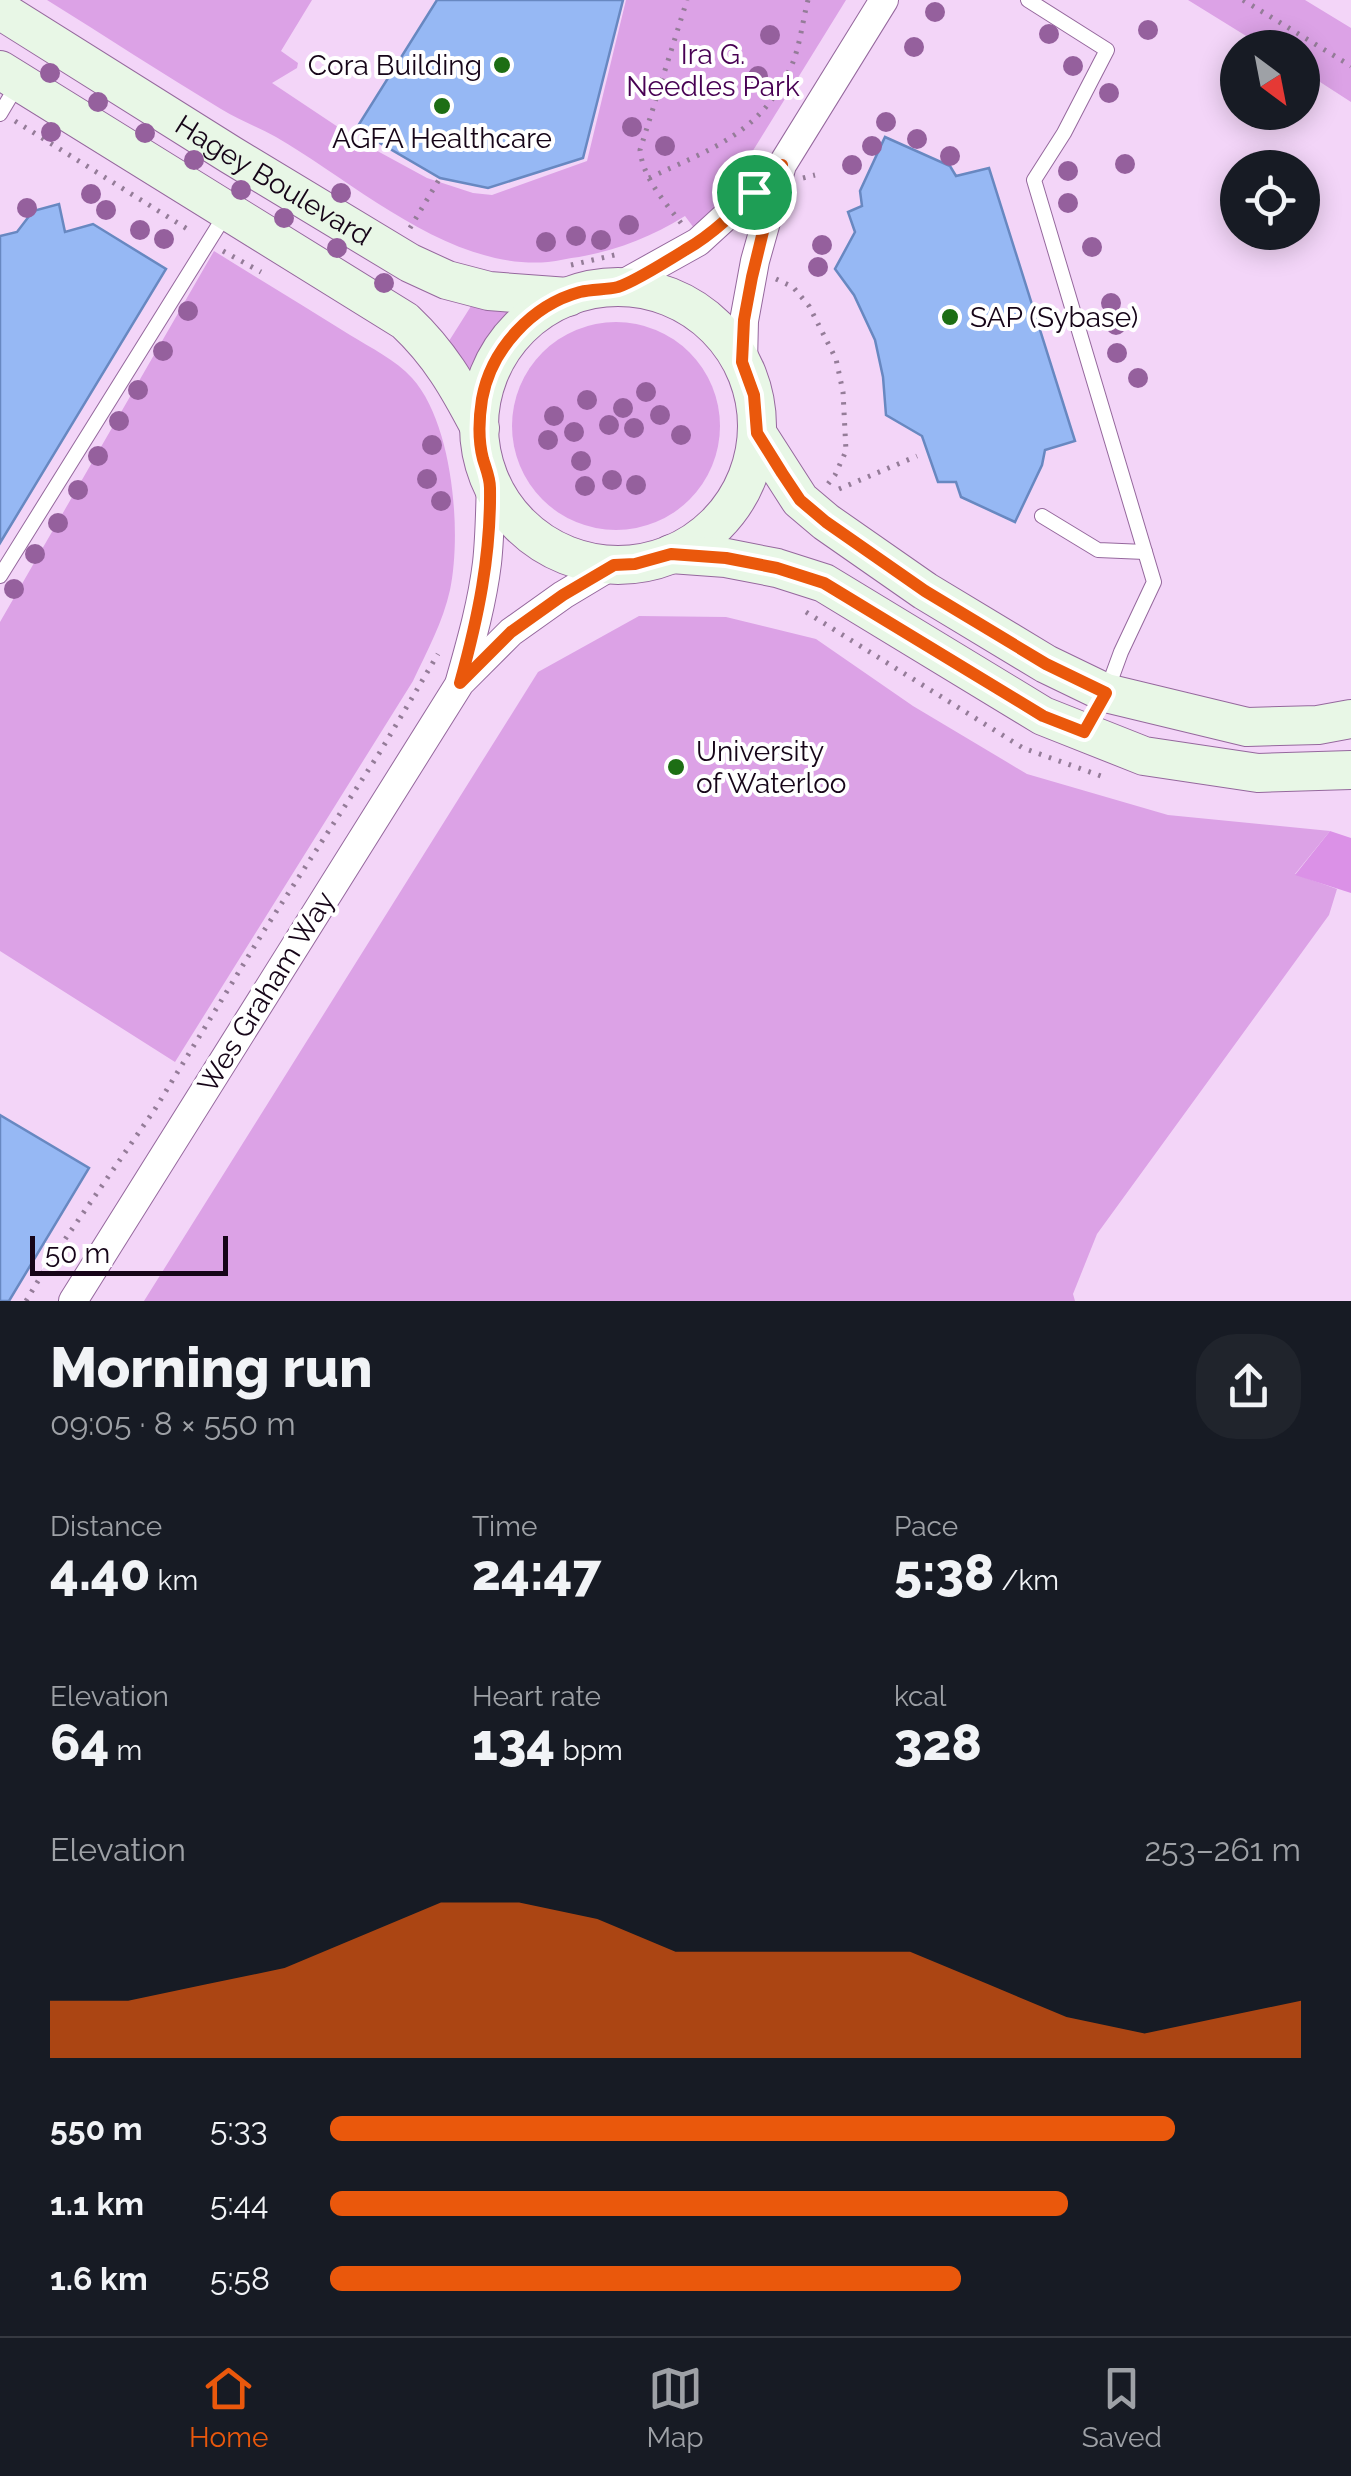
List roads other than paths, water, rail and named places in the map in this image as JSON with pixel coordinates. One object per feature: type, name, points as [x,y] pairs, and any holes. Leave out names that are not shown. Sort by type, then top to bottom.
[{"type":"street","points":[[742,362],[752,277],[782,165],[884,0]]},
{"type":"street","name":"Hagey Boulevard","points":[[0,10],[276,182],[447,280],[489,291],[562,282]]},
{"type":"street","name":"Hagey Boulevard","points":[[10,76],[405,322],[451,373],[480,428]]},
{"type":"street","points":[[618,286],[698,242],[782,165]]},
{"type":"street","points":[[562,282],[618,286],[664,294],[694,309],[720,330],[742,362],[754,395],[757,433],[754,461],[745,484],[716,525],[671,554],[614,565],[559,552],[514,518],[490,482],[480,428],[487,379],[508,342],[562,282]]},
{"type":"street","points":[[757,433],[800,500],[826,522],[925,591],[1046,664],[1106,693],[1247,727],[1318,726],[1351,719]]},
{"type":"street","name":"Wes Graham Way","points":[[460,683],[487,564],[490,482]]},
{"type":"street","points":[[671,554],[726,558],[824,583],[1043,716],[1144,756],[1258,773],[1351,770]]},
{"type":"street","name":"Wes Graham Way","points":[[73,1301],[460,683],[511,632],[614,565]]},
{"type":"lane","points":[[1028,0],[1107,50],[1064,133],[1034,180],[1154,582],[1106,693],[1084,732]]},
{"type":"lane","points":[[0,114],[10,76]]},
{"type":"lane","points":[[0,576],[228,211]]},
{"type":"lane","points":[[1042,516],[1098,550],[1144,552]]},
{"type":"place","name":"Cora Building","points":[[502,65]]},
{"type":"place","name":"AGFA Healthcare","points":[[442,106]]},
{"type":"place","name":"SAP (Sybase)","points":[[950,317]]},
{"type":"place","name":"University of Waterloo","points":[[676,767]]},
{"type":"park label","name":"Ira G. Needles Park","points":[[713,70]]}]
